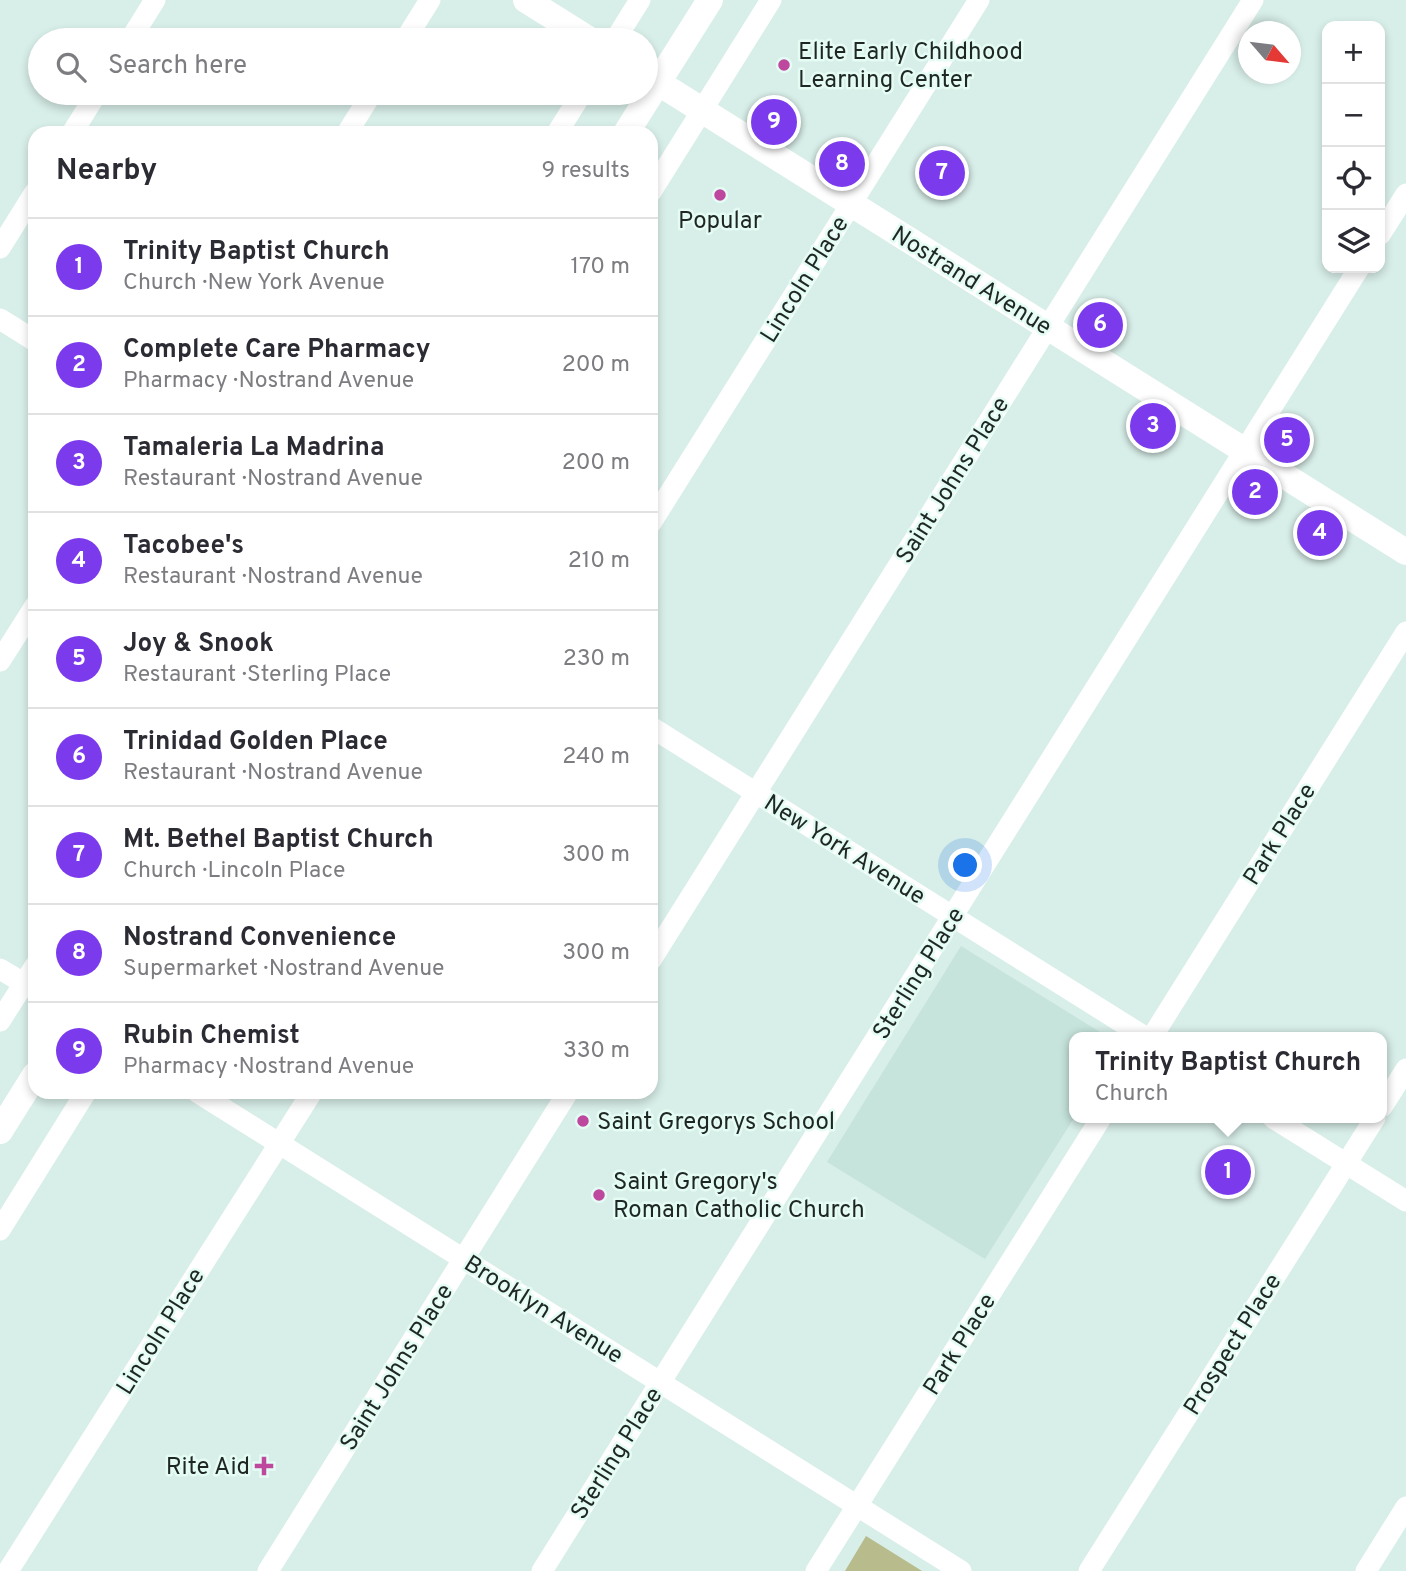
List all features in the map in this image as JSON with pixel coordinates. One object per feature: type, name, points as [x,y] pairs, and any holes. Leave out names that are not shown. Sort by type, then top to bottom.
[{"type":"main road","points":[[526,0],[571,28]]},
{"type":"main road","points":[[658,71],[710,0]]},
{"type":"main road","name":"Nostrand Avenue","points":[[658,83],[1406,552]]},
{"type":"main road","points":[[629,126],[639,105]]},
{"type":"main road","points":[[0,1130],[28,1086]]},
{"type":"street","points":[[138,28],[155,0]]},
{"type":"street","points":[[412,28],[430,0]]},
{"type":"street","points":[[622,28],[640,0]]},
{"type":"street","points":[[658,181],[772,0]]},
{"type":"street","name":"Lincoln Place","points":[[658,512],[979,0]]},
{"type":"street","name":"Saint Johns Place","points":[[658,949],[1253,0]]},
{"type":"street","points":[[76,126],[90,105]]},
{"type":"street","points":[[351,126],[364,105]]},
{"type":"street","points":[[561,126],[574,105]]},
{"type":"street","points":[[1385,227],[1406,194]]},
{"type":"street","points":[[0,248],[28,203]]},
{"type":"street","name":"Sterling Place","points":[[542,1571],[1356,273]]},
{"type":"street","points":[[0,319],[28,337]]},
{"type":"street","points":[[0,662],[28,617]]},
{"type":"street","name":"Park Place","points":[[1155,1032],[1406,632]]},
{"type":"street","name":"New York Avenue","points":[[658,731],[1137,1032]]},
{"type":"street","points":[[0,968],[28,979]]},
{"type":"street","points":[[0,1021],[28,984]]},
{"type":"street","points":[[1387,1099],[1406,1069]]},
{"type":"street","points":[[0,1230],[82,1099]]},
{"type":"street","name":"Brooklyn Avenue","points":[[208,1099],[961,1571]]},
{"type":"street","name":"Lincoln Place","points":[[8,1571],[308,1099]]},
{"type":"street","name":"Saint Johns Place","points":[[268,1571],[564,1099]]},
{"type":"street","name":"Park Place","points":[[817,1571],[1098,1123]]},
{"type":"street","points":[[1281,1123],[1406,1201]]},
{"type":"street","name":"Prospect Place","points":[[1089,1571],[1372,1123]]},
{"type":"street","points":[[1366,1571],[1406,1507]]},
{"type":"shaded area","points":[[961,946],[1100,1032],[1069,1032],[1071,1123],[985,1259],[827,1162]]},
{"type":"green space","points":[[866,1536],[922,1571],[845,1571]]},
{"type":"place","name":"Elite Early Childhood Learning Center","points":[[784,65]]},
{"type":"place","name":"Rubin Chemist","points":[[774,122]]},
{"type":"place","name":"Nostrand Convenience","points":[[842,164]]},
{"type":"place","name":"Mt. Bethel Baptist Church","points":[[942,173]]},
{"type":"place","name":"Popular","points":[[720,195]]},
{"type":"place","name":"Trinidad Golden Place","points":[[1100,325]]},
{"type":"place","name":"Tamaleria La Madrina","points":[[1153,426]]},
{"type":"place","name":"Joy & Snook","points":[[1287,440]]},
{"type":"place","name":"Complete Care Pharmacy","points":[[1255,492]]},
{"type":"place","name":"Tacobee's","points":[[1320,533]]},
{"type":"place","name":"Saint Gregorys School","points":[[583,1121]]},
{"type":"place","name":"Trinity Baptist Church","points":[[1228,1172]]},
{"type":"place","name":"Saint Gregory's Roman Catholic Church","points":[[599,1195]]},
{"type":"place","name":"Rite Aid","points":[[264,1466]]}]
